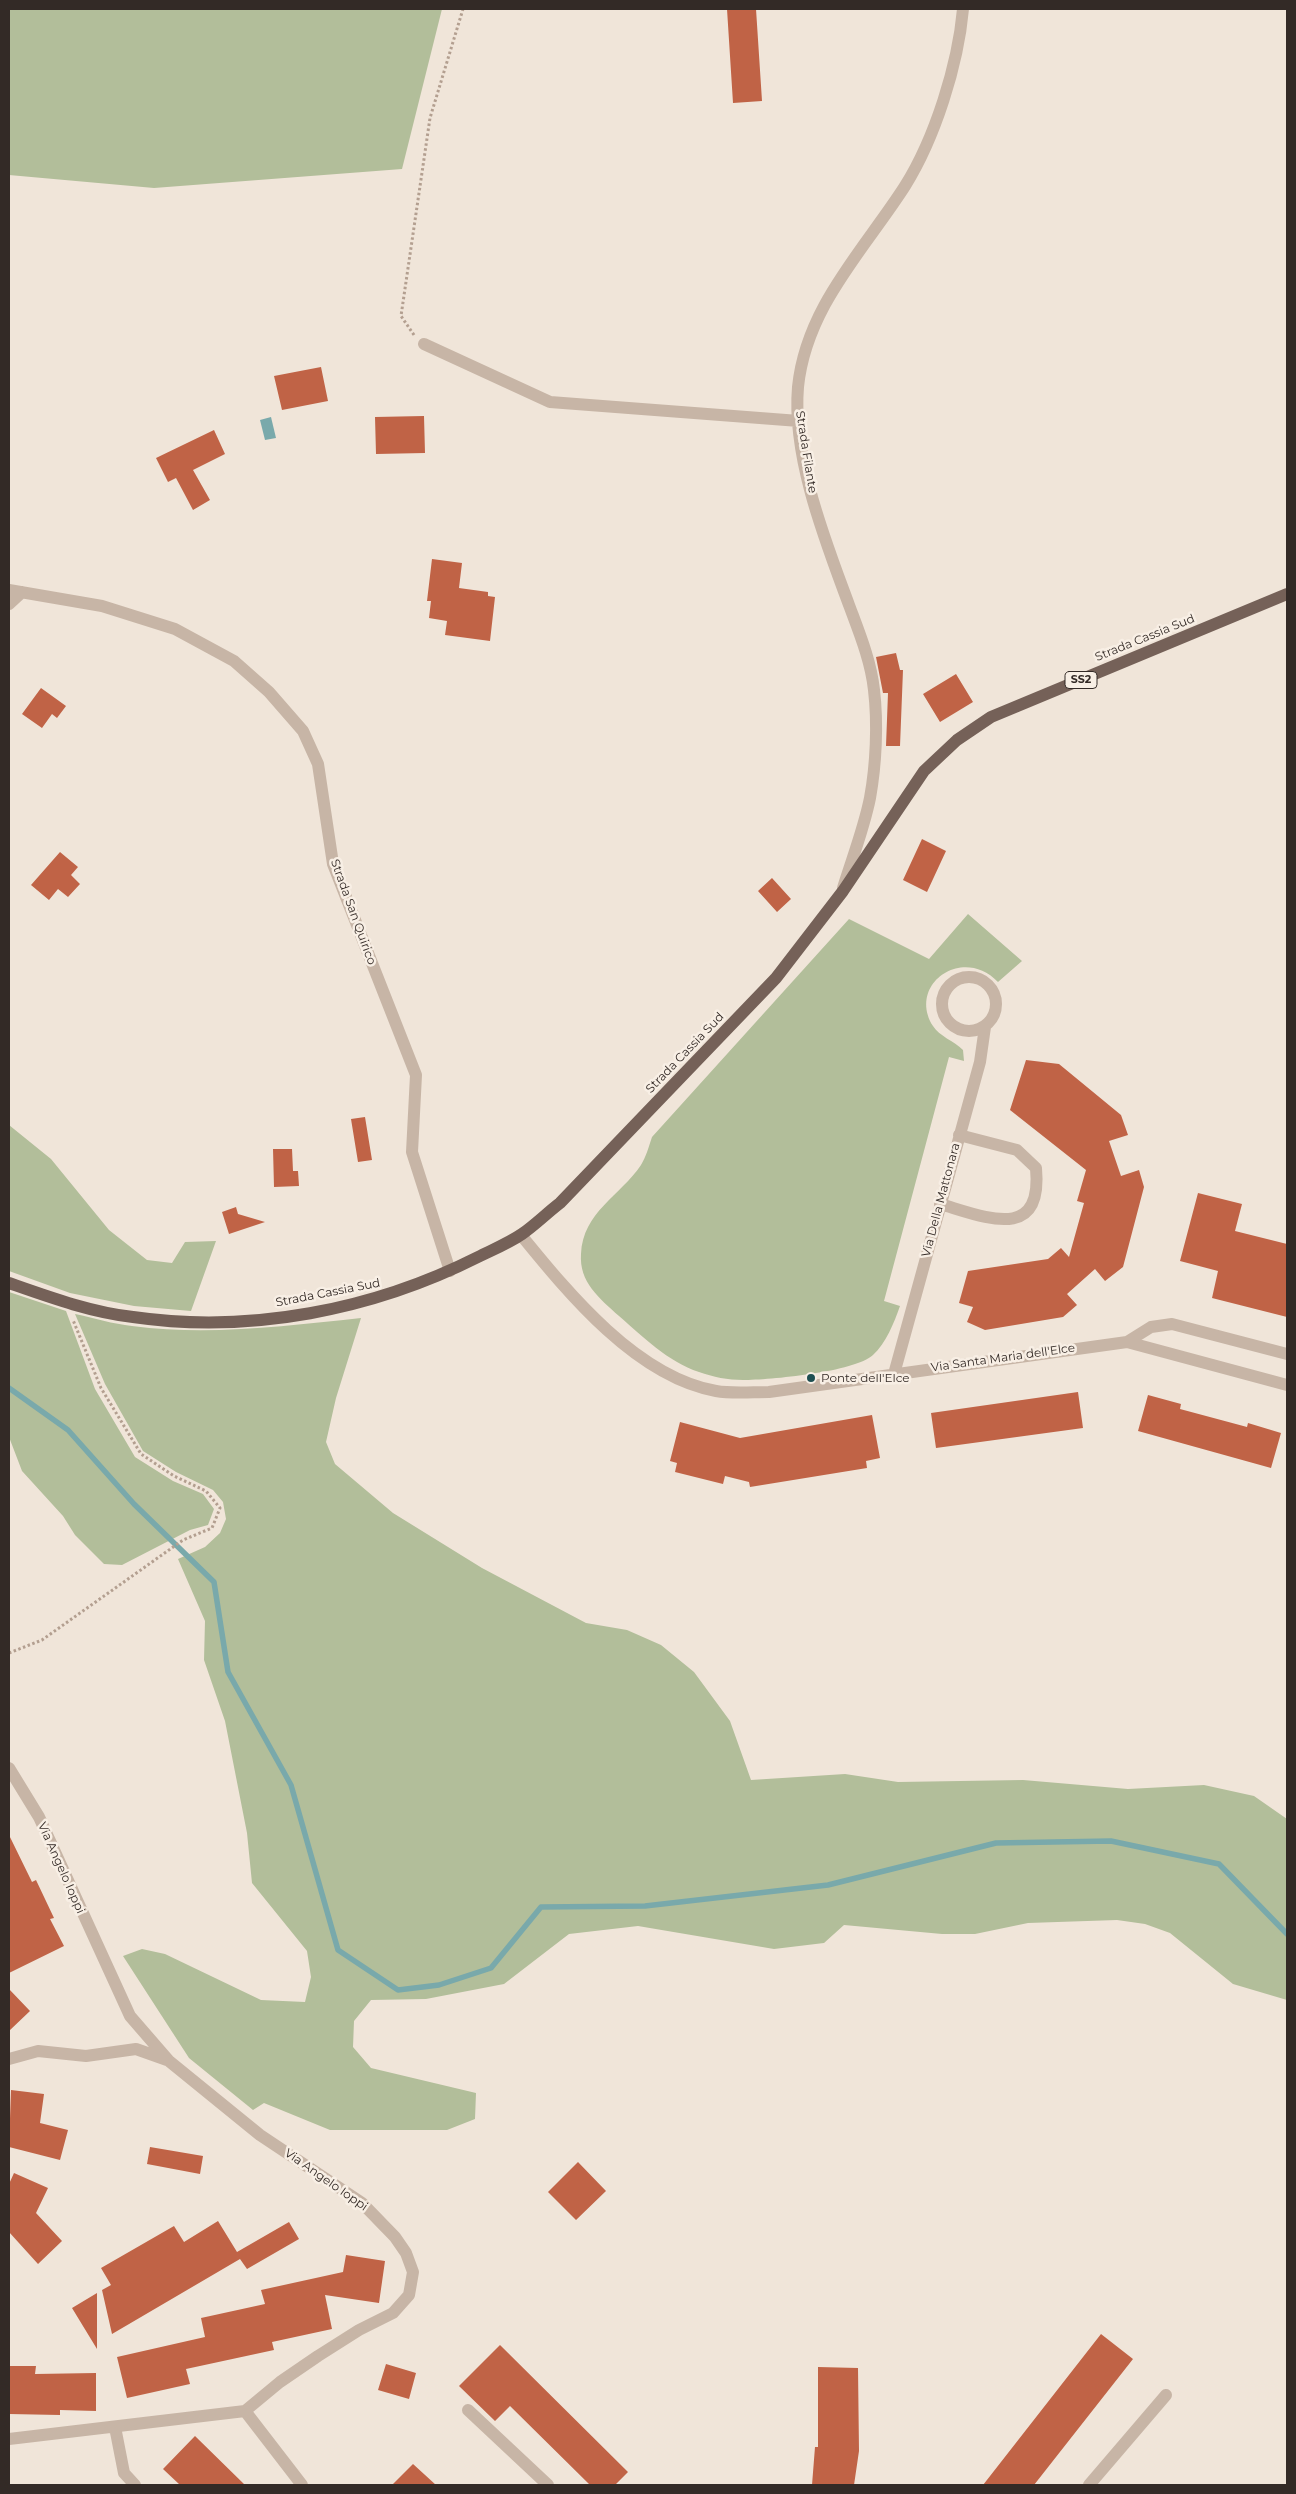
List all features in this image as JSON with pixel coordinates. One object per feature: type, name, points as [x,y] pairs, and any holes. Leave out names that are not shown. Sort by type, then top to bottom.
[{"type":"main road","name":"Strada Cassia Sud","points":[[9,1283],[66,1304],[132,1317],[186,1322],[249,1322],[349,1305],[395,1293],[450,1270],[521,1235],[560,1203],[776,978],[843,891],[924,771],[957,740],[991,717],[1287,594]]},
{"type":"street","name":"Strada Filante","points":[[843,891],[870,798],[875,746],[874,690],[862,640],[816,511],[809,486],[799,421],[798,387],[806,344],[826,302],[863,244],[905,186],[929,141],[960,42],[963,9]]},
{"type":"street","points":[[424,344],[550,402],[799,421]]},
{"type":"street","points":[[9,604],[15,591]]},
{"type":"street","name":"Strada San Quirico","points":[[15,591],[102,606],[175,629],[234,660],[269,692],[303,731],[318,764],[333,864],[416,1075],[412,1152],[450,1270]]},
{"type":"street","name":"Via Della Mattonara","points":[[894,1374],[980,1062],[985,1026],[991,1020],[996,1004],[991,988],[976,979],[960,979],[953,983],[944,996],[942,1004],[948,1020],[961,1030],[969,1031],[985,1026]]},
{"type":"street","points":[[940,1204],[999,1221],[1020,1216],[1030,1210],[1038,1185],[1036,1168],[1017,1150],[959,1135]]},
{"type":"street","name":"Via Santa Maria dell'Elce","points":[[521,1235],[560,1282],[626,1346],[671,1376],[716,1392],[769,1392],[1127,1342],[1287,1385]]},
{"type":"street","name":"Via Santa Maria dell'Elce","points":[[1127,1342],[1151,1327],[1172,1324],[1287,1354]]},
{"type":"street","name":"Via Angelo Ioppi","points":[[9,1768],[39,1817],[130,2016],[169,2061],[260,2135],[362,2203],[395,2237],[406,2253],[414,2272],[409,2295],[393,2313],[359,2330],[318,2356],[280,2382],[245,2411]]},
{"type":"street","points":[[9,2059],[38,2051],[86,2056],[136,2049],[169,2061]]},
{"type":"street","points":[[1089,2485],[1166,2395]]},
{"type":"street","points":[[468,2410],[548,2485]]},
{"type":"street","points":[[9,2439],[245,2411],[302,2485]]},
{"type":"street","points":[[115,2427],[124,2473],[135,2485]]},
{"type":"path","points":[[424,344],[412,332],[401,316],[430,118],[463,9]]},
{"type":"path","points":[[9,1653],[42,1640],[183,1540],[212,1528],[220,1508],[206,1491],[174,1476],[141,1454],[101,1388],[66,1304]]},
{"type":"green space","points":[[9,9],[442,9],[402,169],[154,188],[9,175]]},
{"type":"green space","points":[[968,914],[1022,961],[998,982],[984,972],[969,967],[955,969],[943,974],[933,984],[927,996],[927,1011],[933,1026],[939,1033],[963,1050],[964,1061],[949,1057],[884,1301],[900,1306],[882,1345],[873,1355],[849,1366],[791,1377],[755,1380],[721,1378],[699,1372],[666,1355],[604,1303],[587,1281],[581,1264],[581,1254],[583,1239],[595,1216],[641,1165],[652,1137],[849,919],[929,959]]},
{"type":"green space","points":[[9,1125],[51,1159],[109,1230],[147,1260],[172,1263],[185,1242],[216,1241],[191,1311],[134,1306],[70,1293],[9,1271]]},
{"type":"green space","points":[[9,1292],[66,1311],[95,1389],[135,1457],[173,1481],[203,1494],[214,1509],[208,1525],[190,1530],[122,1565],[104,1564],[75,1535],[63,1516],[22,1471],[9,1437]]},
{"type":"green space","points":[[75,1314],[125,1325],[190,1330],[247,1329],[361,1318],[336,1398],[326,1442],[335,1464],[393,1513],[482,1568],[586,1623],[627,1630],[661,1645],[694,1672],[730,1721],[751,1780],[845,1774],[898,1782],[1023,1780],[1128,1789],[1204,1785],[1254,1796],[1287,1819],[1287,2000],[1233,1984],[1170,1933],[1145,1924],[1117,1920],[1028,1923],[975,1934],[942,1934],[844,1925],[824,1943],[774,1949],[638,1926],[569,1934],[504,1984],[426,1999],[371,2000],[354,2021],[353,2047],[371,2068],[476,2093],[475,2119],[447,2130],[330,2130],[264,2103],[253,2110],[189,2058],[123,1956],[142,1949],[165,1954],[261,2000],[305,2002],[311,1977],[307,1951],[252,1883],[247,1833],[225,1721],[204,1660],[205,1621],[178,1559],[205,1547],[220,1533],[226,1519],[223,1502],[213,1490],[176,1472],[143,1451],[105,1384]]},
{"type":"water","points":[[271,417],[276,438],[265,440],[260,420]]},
{"type":"building","points":[[727,9],[756,9],[762,101],[733,103]]},
{"type":"building","points":[[321,367],[328,401],[282,410],[274,376]]},
{"type":"building","points":[[424,416],[425,453],[376,454],[375,417]]},
{"type":"building","points":[[214,430],[225,454],[193,470],[210,500],[193,510],[176,478],[168,482],[156,458]]},
{"type":"building","points":[[432,559],[462,563],[459,588],[488,592],[488,596],[495,597],[490,641],[445,635],[447,621],[429,618],[431,601],[427,601]]},
{"type":"building","points":[[896,653],[900,670],[903,670],[900,746],[886,746],[888,693],[883,693],[876,657]]},
{"type":"building","points":[[956,674],[973,702],[940,722],[923,694]]},
{"type":"building","points":[[41,688],[66,706],[57,718],[52,714],[42,728],[22,714]]},
{"type":"building","points":[[922,839],[946,851],[927,892],[903,880]]},
{"type":"building","points":[[60,852],[78,867],[71,875],[80,884],[68,897],[58,889],[49,900],[31,885]]},
{"type":"building","points":[[772,878],[791,899],[777,912],[758,891]]},
{"type":"building","points":[[1026,1060],[1059,1064],[1121,1115],[1128,1135],[1109,1141],[1121,1176],[1139,1170],[1144,1187],[1123,1267],[1105,1281],[1095,1269],[1067,1294],[1077,1305],[1063,1317],[985,1330],[967,1322],[973,1307],[959,1303],[968,1271],[1048,1259],[1061,1248],[1069,1257],[1084,1203],[1077,1201],[1086,1170],[1010,1110]]},
{"type":"building","points":[[365,1117],[372,1160],[358,1162],[351,1119]]},
{"type":"building","points":[[273,1149],[292,1149],[293,1171],[298,1171],[299,1186],[274,1187]]},
{"type":"building","points":[[1198,1193],[1242,1204],[1235,1231],[1287,1244],[1287,1317],[1212,1298],[1218,1271],[1180,1261]]},
{"type":"building","points":[[236,1207],[238,1214],[265,1222],[229,1234],[222,1212]]},
{"type":"building","points":[[1078,1392],[1083,1428],[936,1448],[931,1413]]},
{"type":"building","points":[[1148,1395],[1181,1404],[1180,1409],[1247,1427],[1248,1423],[1281,1433],[1271,1468],[1138,1431]]},
{"type":"building","points":[[872,1415],[880,1458],[866,1461],[867,1468],[750,1487],[749,1482],[725,1476],[723,1484],[675,1472],[677,1463],[670,1461],[680,1422],[740,1438]]},
{"type":"building","points":[[9,1835],[32,1882],[36,1880],[54,1918],[50,1919],[64,1946],[9,1973]]},
{"type":"building","points":[[9,1989],[30,2011],[9,2031]]},
{"type":"building","points":[[11,2090],[44,2094],[40,2123],[68,2130],[60,2160],[9,2147]]},
{"type":"building","points":[[150,2147],[203,2156],[200,2174],[147,2164]]},
{"type":"building","points":[[578,2162],[606,2191],[576,2220],[548,2192]]},
{"type":"building","points":[[14,2173],[48,2188],[36,2213],[62,2241],[38,2264],[9,2232],[9,2184]]},
{"type":"building","points":[[218,2221],[237,2252],[289,2222],[299,2239],[247,2269],[240,2259],[112,2334],[102,2290],[111,2285],[101,2268],[174,2226],[184,2242]]},
{"type":"building","points":[[346,2255],[385,2261],[379,2303],[325,2295],[332,2329],[272,2342],[274,2350],[186,2369],[190,2384],[127,2398],[117,2357],[205,2337],[201,2318],[265,2304],[261,2290],[343,2272]]},
{"type":"building","points":[[97,2293],[97,2349],[72,2308]]},
{"type":"building","points":[[1101,2334],[1133,2359],[1034,2485],[983,2485]]},
{"type":"building","points":[[500,2345],[628,2472],[615,2485],[590,2485],[510,2406],[495,2421],[459,2386]]},
{"type":"building","points":[[386,2364],[416,2373],[409,2399],[378,2390]]},
{"type":"building","points":[[9,2366],[36,2366],[35,2374],[96,2373],[96,2411],[60,2410],[60,2415],[9,2414]]},
{"type":"building","points":[[818,2367],[858,2368],[859,2451],[854,2485],[812,2485],[815,2447],[818,2447]]},
{"type":"building","points":[[195,2436],[245,2485],[180,2485],[163,2469]]},
{"type":"building","points":[[413,2464],[436,2485],[392,2485]]},
{"type":"waterway","points":[[9,1388],[68,1430],[134,1504],[214,1582],[228,1672],[291,1785],[338,1950],[398,1990],[439,1985],[491,1968],[541,1907],[645,1906],[828,1885],[996,1843],[1111,1841],[1219,1864],[1287,1934]]},
{"type":"place","name":"Ponte dell'Elce","points":[[811,1378]]}]
